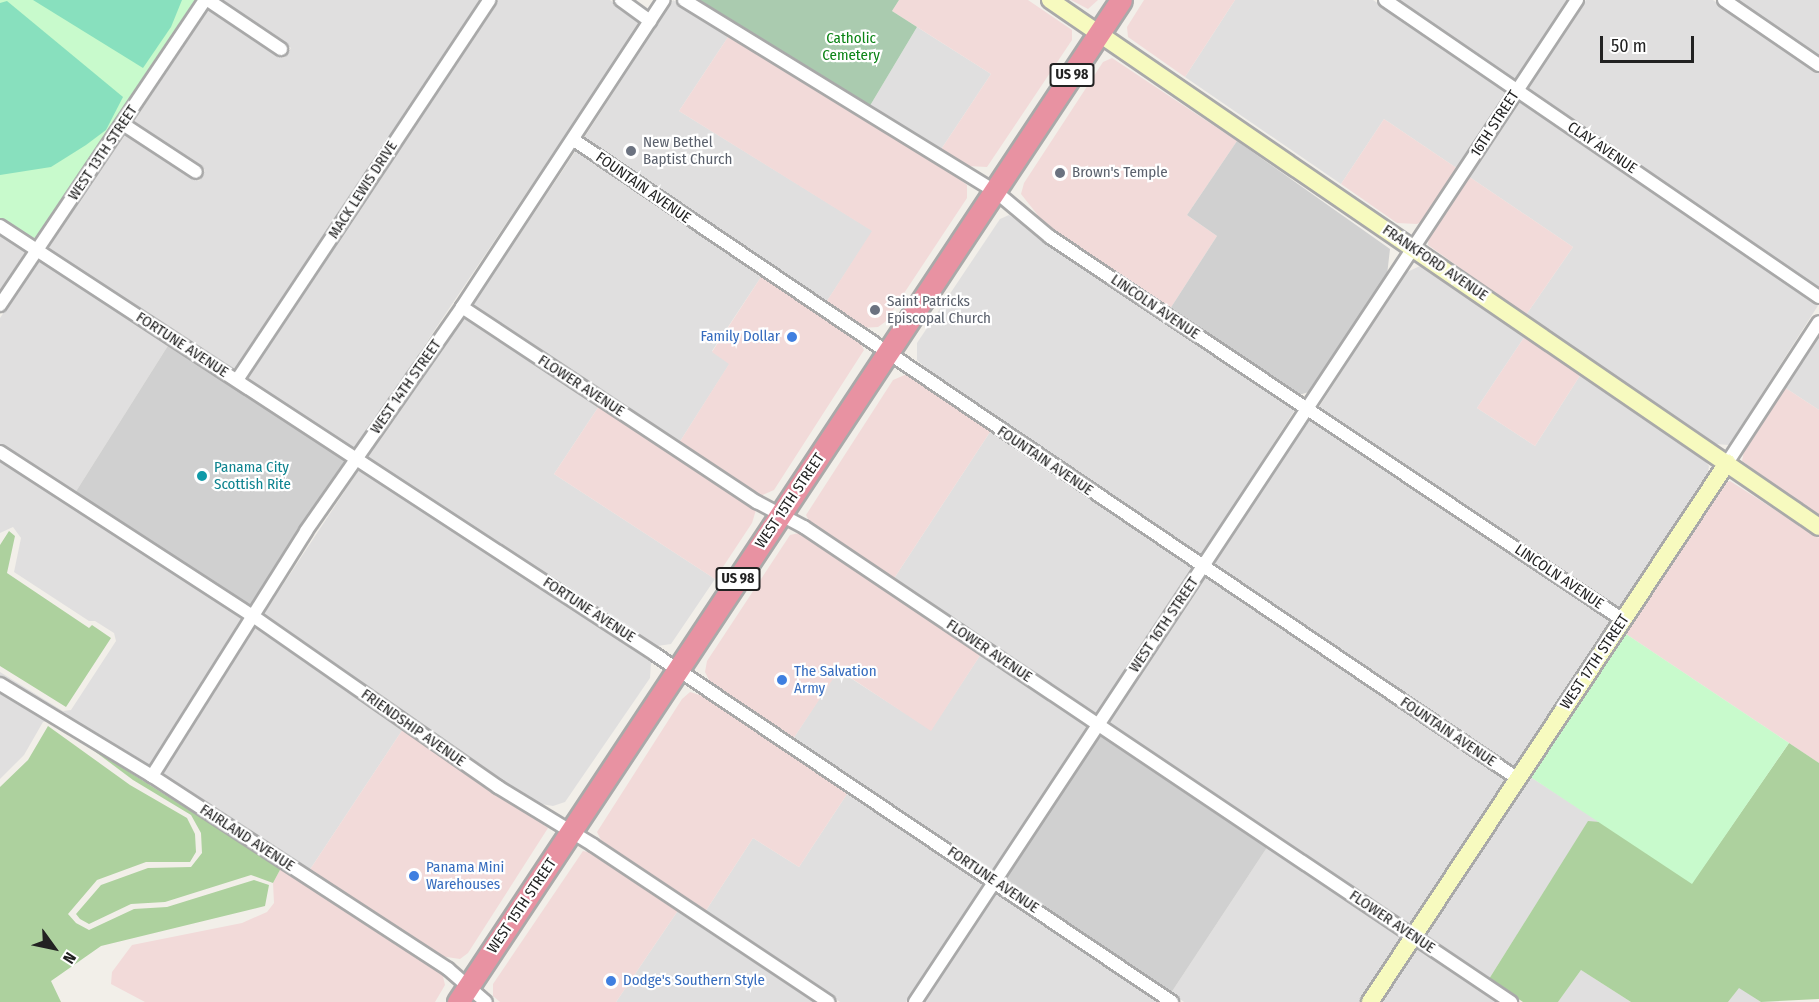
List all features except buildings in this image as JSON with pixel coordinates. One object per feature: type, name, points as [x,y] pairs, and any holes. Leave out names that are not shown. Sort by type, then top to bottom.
[{"type":"highway","name":"WEST 15TH STREET","points":[[464,994],[1121,0]]},
{"type":"main road","name":"FRANKFORD AVENUE","points":[[1050,0],[1819,527]]},
{"type":"main road","name":"WEST 17TH STREET","points":[[1370,1002],[1726,463]]},
{"type":"street","points":[[207,0],[281,49]]},
{"type":"street","name":"WEST 13TH STREET","points":[[0,305],[207,0]]},
{"type":"street","name":"MACK LEWIS DRIVE","points":[[237,380],[489,0]]},
{"type":"street","points":[[621,0],[650,21]]},
{"type":"street","name":"WEST 14TH STREET","points":[[152,776],[253,616],[357,458],[574,140],[664,0]]},
{"type":"street","name":"LINCOLN AVENUE","points":[[684,0],[995,191],[1050,237],[1623,620]]},
{"type":"street","name":"CLAY AVENUE","points":[[1385,0],[1819,297]]},
{"type":"street","name":"16TH STREET","points":[[1413,248],[1577,0]]},
{"type":"street","points":[[1724,0],[1819,65]]},
{"type":"street","points":[[123,124],[196,172]]},
{"type":"street","name":"FOUNTAIN AVENUE","points":[[574,140],[774,278],[888,352],[1518,779]]},
{"type":"street","name":"FORTUNE AVENUE","points":[[0,226],[678,670],[994,880],[1172,1002]]},
{"type":"street","name":"WEST 16TH STREET","points":[[915,1002],[1413,248]]},
{"type":"street","name":"FLOWER AVENUE","points":[[462,307],[1097,724],[1511,1002]]},
{"type":"street","name":"WEST 17TH STREET","points":[[1726,463],[1819,322]]},
{"type":"street","name":"FRIENDSHIP AVENUE","points":[[0,452],[253,616],[498,787],[571,832],[828,1002]]},
{"type":"street","name":"FAIRLAND AVENUE","points":[[0,684],[152,776],[448,969],[464,994],[486,1002]]},
{"type":"shaded area","points":[[220,0],[480,0],[235,371],[46,249],[126,133],[199,181],[205,170],[133,123],[209,8],[284,58],[291,48]]},
{"type":"shaded area","points":[[498,0],[610,0],[641,22],[355,449],[247,379]]},
{"type":"shaded area","points":[[673,0],[728,37],[679,111],[873,231],[825,304],[584,138]]},
{"type":"shaded area","points":[[899,0],[1028,0],[1072,30],[1072,40],[987,167],[967,166],[940,151],[991,74],[892,11]]},
{"type":"shaded area","points":[[1071,0],[1098,0],[1088,9]]},
{"type":"shaded area","points":[[1144,0],[1235,0],[1185,77],[1128,37],[1127,27]]},
{"type":"shaded area","points":[[1235,0],[1373,0],[1508,91],[1458,169],[1384,119],[1341,184],[1185,77]]},
{"type":"shaded area","points":[[1396,0],[1568,0],[1515,80]]},
{"type":"shaded area","points":[[1586,0],[1713,0],[1819,73],[1819,289],[1527,88]]},
{"type":"shaded area","points":[[1735,0],[1819,0],[1819,58]]},
{"type":"shaded area","points":[[917,27],[991,74],[940,151],[868,109]]},
{"type":"shaded area","points":[[728,37],[942,166],[967,185],[967,198],[885,322],[878,327],[861,328],[825,304],[872,231],[679,111]]},
{"type":"shaded area","points":[[1112,58],[1237,141],[1187,215],[1217,236],[1170,309],[1048,228],[1021,194],[1024,183],[1103,62]]},
{"type":"shaded area","points":[[1520,99],[1819,304],[1729,445],[1715,444],[1526,315],[1573,247],[1468,176]]},
{"type":"shaded area","points":[[1384,119],[1458,169],[1424,220],[1417,224],[1397,223],[1341,184]]},
{"type":"shaded area","points":[[1237,141],[1390,249],[1387,275],[1312,391],[1299,395],[1170,309],[1217,236],[1187,215]]},
{"type":"shaded area","points":[[577,149],[761,277],[712,351],[730,363],[679,443],[472,306]]},
{"type":"shaded area","points":[[1468,176],[1573,247],[1526,315],[1428,245],[1429,236]]},
{"type":"shaded area","points":[[1009,215],[1296,408],[1201,557],[945,386],[917,360],[917,343],[1000,219]]},
{"type":"shaded area","points":[[0,234],[27,252],[0,292]]},
{"type":"shaded area","points":[[39,260],[169,344],[75,493],[0,444],[0,318]]},
{"type":"shaded area","points":[[1420,266],[1525,336],[1477,408],[1535,446],[1581,374],[1702,457],[1709,466],[1707,479],[1621,610],[1319,407],[1405,273]]},
{"type":"shaded area","points":[[761,277],[859,341],[864,350],[774,490],[760,496],[679,443],[729,364],[712,352]]},
{"type":"shaded area","points":[[464,316],[599,406],[554,474],[715,579],[671,644],[657,646],[649,642],[367,457]]},
{"type":"shaded area","points":[[1819,335],[1819,410],[1784,387]]},
{"type":"shaded area","points":[[1525,336],[1581,374],[1535,446],[1477,408]]},
{"type":"shaded area","points":[[169,344],[347,460],[250,607],[75,493]]},
{"type":"shaded area","points":[[907,374],[990,432],[893,580],[811,525],[806,515],[893,380]]},
{"type":"shaded area","points":[[1784,387],[1819,410],[1819,516],[1742,461],[1745,446]]},
{"type":"shaded area","points":[[599,406],[756,510],[752,523],[715,579],[554,474]]},
{"type":"shaded area","points":[[1310,417],[1614,621],[1515,769],[1213,565]]},
{"type":"shaded area","points":[[990,432],[1194,567],[1095,715],[893,580]]},
{"type":"shaded area","points":[[0,460],[244,618],[149,767],[0,677],[0,672],[63,711],[71,710],[116,641],[114,633],[95,621],[89,621],[14,572],[21,538],[13,527],[0,533]]},
{"type":"shaded area","points":[[360,468],[651,662],[650,678],[565,802],[553,806],[535,803],[263,615]]},
{"type":"shaded area","points":[[1730,481],[1819,538],[1819,763],[1623,632],[1722,484]]},
{"type":"shaded area","points":[[799,533],[981,654],[931,731],[839,670],[793,739],[710,682],[705,672],[707,661],[790,535]]},
{"type":"shaded area","points":[[1206,576],[1508,780],[1411,926],[1107,723]]},
{"type":"shaded area","points":[[256,626],[403,729],[309,871],[162,775]]},
{"type":"shaded area","points":[[981,654],[1088,726],[992,871],[793,739],[838,670],[931,730]]},
{"type":"shaded area","points":[[0,692],[48,721],[43,722],[24,755],[0,779]]},
{"type":"shaded area","points":[[690,692],[706,697],[847,794],[799,867],[753,838],[705,912],[603,844],[597,832],[682,699]]},
{"type":"shaded area","points":[[403,729],[548,828],[468,953],[460,959],[440,956],[309,871]]},
{"type":"shaded area","points":[[1100,734],[1268,846],[1171,993],[1004,879]]},
{"type":"shaded area","points":[[1529,776],[1600,822],[1588,822],[1489,979],[1423,934]]},
{"type":"shaded area","points":[[847,794],[985,882],[906,1002],[840,1002],[705,912],[753,838],[799,867]]},
{"type":"shaded area","points":[[1268,846],[1404,937],[1361,1002],[1184,1002],[1171,993]]},
{"type":"shaded area","points":[[583,851],[593,853],[679,909],[616,1002],[500,1002],[493,996],[493,984]]},
{"type":"shaded area","points":[[281,868],[442,972],[445,985],[435,1002],[145,1002],[111,984],[112,972],[132,945],[242,923],[267,912],[274,903],[273,883]]},
{"type":"shaded area","points":[[997,890],[1161,1002],[924,1002]]},
{"type":"shaded area","points":[[679,909],[817,1002],[616,1002]]},
{"type":"shaded area","points":[[1419,949],[1500,1002],[1379,1002],[1413,951]]},
{"type":"shaded area","points":[[1581,970],[1631,1002],[1558,1002]]},
{"type":"shaded area","points":[[1739,987],[1761,1002],[1728,1002]]},
{"type":"green space","points":[[0,0],[202,0],[40,237],[32,238],[0,219]]},
{"type":"green space","points":[[33,0],[182,0],[171,27],[143,68]]},
{"type":"green space","name":"Catholic Cemetery","points":[[692,0],[899,0],[892,11],[917,27],[868,109]]},
{"type":"green space","points":[[7,1],[123,97],[106,130],[86,145],[51,167],[0,175],[0,3]]},
{"type":"green space","points":[[9,531],[15,536],[7,573],[89,628],[92,625],[111,638],[66,707],[0,666],[0,545]]},
{"type":"green space","points":[[1623,632],[1789,743],[1692,884],[1529,776]]},
{"type":"green space","points":[[48,726],[130,785],[187,818],[195,834],[196,852],[190,862],[146,862],[97,880],[68,914],[76,923],[89,930],[134,909],[167,907],[254,880],[269,885],[265,906],[101,946],[51,981],[61,1002],[0,1002],[0,787],[28,760]]},
{"type":"green space","points":[[1789,743],[1819,763],[1819,999],[1761,1002],[1739,988],[1728,1002],[1631,1002],[1581,970],[1558,1002],[1523,1002],[1489,979],[1588,821],[1600,822],[1692,883]]},
{"type":"green space","points":[[85,744],[281,868],[273,883],[251,875],[165,902],[131,904],[89,924],[80,919],[76,914],[101,885],[148,868],[191,867],[202,853],[201,833],[191,815],[133,780]]},
{"type":"place","name":"New Bethel Baptist Church","points":[[631,151]]},
{"type":"place","name":"Brown's Temple","points":[[1060,173]]},
{"type":"place","name":"Saint Patricks Episcopal Church","points":[[875,310]]},
{"type":"place","name":"Family Dollar","points":[[792,337]]},
{"type":"place","name":"Panama City Scottish Rite","points":[[202,476]]},
{"type":"place","name":"The Salvation Army","points":[[782,680]]},
{"type":"place","name":"Panama Mini Warehouses","points":[[414,876]]},
{"type":"place","name":"Dodge's Southern Style","points":[[611,981]]}]
